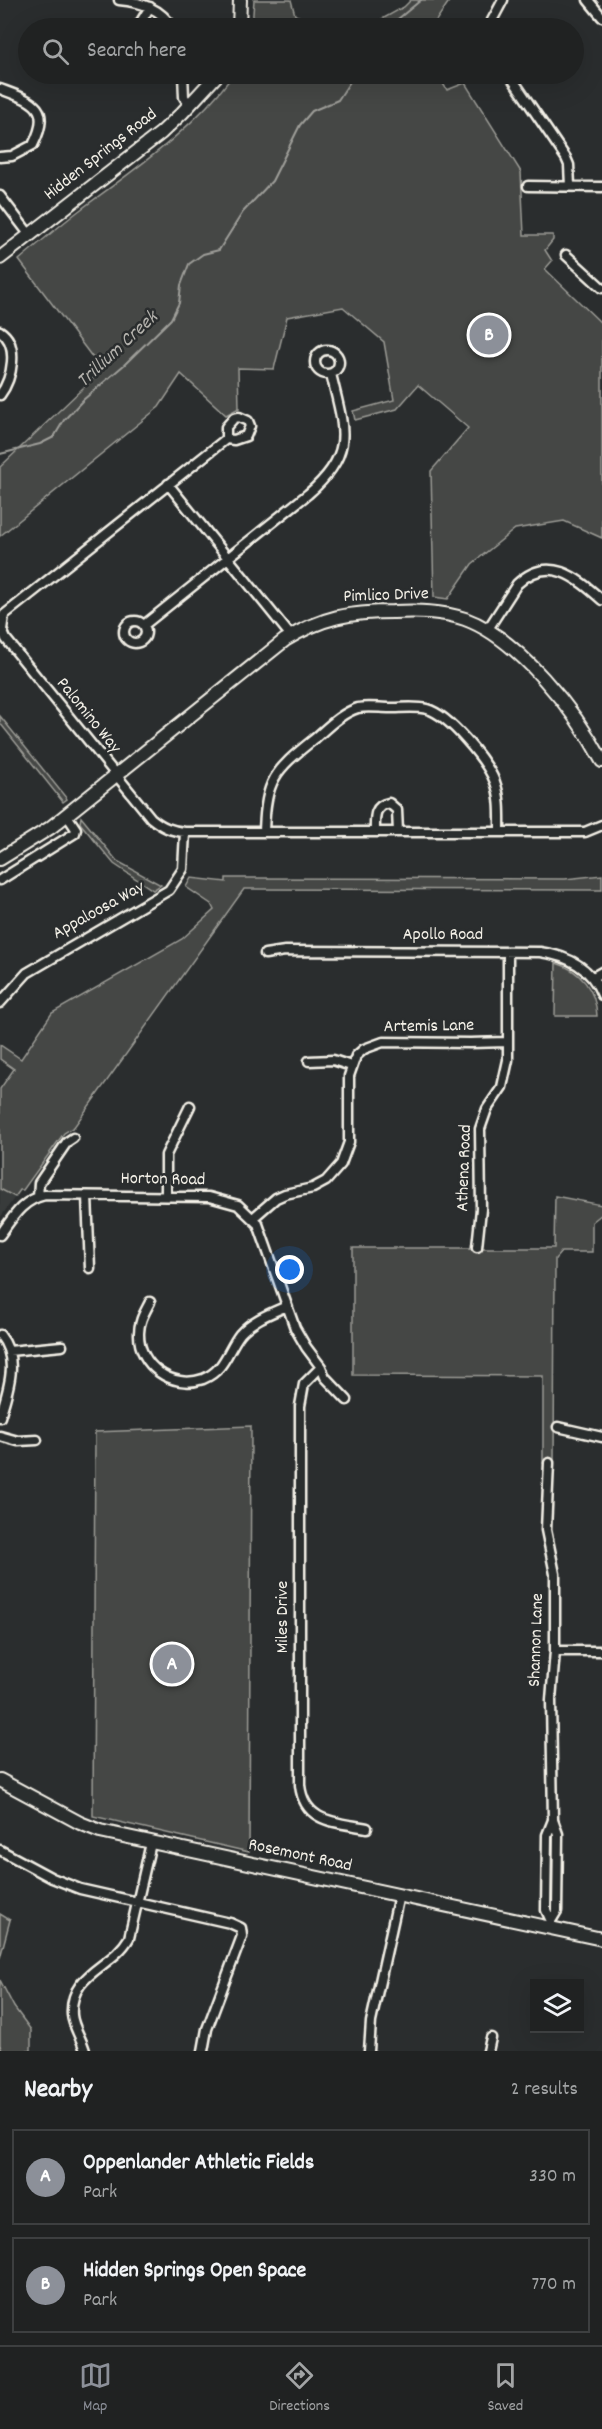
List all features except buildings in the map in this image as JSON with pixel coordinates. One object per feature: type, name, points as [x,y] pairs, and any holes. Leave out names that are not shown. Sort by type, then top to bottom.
[{"type":"main road","points":[[239,18],[240,0]]},
{"type":"main road","name":"Hidden Springs Road","points":[[0,258],[160,133],[209,84]]},
{"type":"main road","name":"Pimlico Drive","points":[[0,859],[50,828],[291,636],[330,618],[367,612],[434,612],[464,618],[488,629],[510,646],[557,695],[588,736],[602,761]]},
{"type":"main road","name":"Rosemont Road","points":[[0,1780],[86,1826],[151,1843],[551,1925],[602,1939]]},
{"type":"street","points":[[118,0],[150,7],[165,18]]},
{"type":"street","points":[[493,18],[503,0]]},
{"type":"street","points":[[588,0],[602,17]]},
{"type":"street","points":[[143,18],[150,7]]},
{"type":"street","points":[[183,84],[184,97],[190,105]]},
{"type":"street","points":[[516,84],[566,158],[569,165],[570,186]]},
{"type":"street","points":[[0,89],[31,101],[37,105],[41,116],[40,128],[33,145],[12,156],[0,157]]},
{"type":"street","points":[[528,186],[602,187]]},
{"type":"street","points":[[0,196],[29,234]]},
{"type":"street","points":[[566,255],[602,288]]},
{"type":"street","points":[[0,331],[10,340],[12,359],[5,387],[0,395]]},
{"type":"street","points":[[144,625],[320,483],[336,463],[341,452],[343,428],[331,374]]},
{"type":"street","name":"Palomino Way","points":[[226,439],[4,615],[2,624],[6,640],[151,818],[161,826],[185,832],[585,832],[602,825]]},
{"type":"street","points":[[168,483],[291,636]]},
{"type":"street","points":[[488,629],[517,584],[522,579],[541,571],[558,570],[571,574],[602,600]]},
{"type":"street","points":[[264,831],[267,793],[279,768],[292,757],[339,719],[358,708],[416,708],[427,709],[445,719],[487,767],[498,794],[500,832]]},
{"type":"street","points":[[375,832],[377,809],[382,804],[389,803],[397,810],[398,832]]},
{"type":"street","points":[[0,880],[75,833],[76,829],[66,814]]},
{"type":"street","name":"Appaloosa Way","points":[[0,1003],[27,973],[161,896],[172,887],[184,863],[185,832]]},
{"type":"street","name":"Apollo Road","points":[[265,954],[285,951],[540,952],[562,956],[580,965],[593,977],[602,995]]},
{"type":"street","name":"Athena Road","points":[[477,1247],[481,1209],[480,1129],[488,1109],[502,1087],[508,1060],[508,952]]},
{"type":"street","points":[[593,977],[602,972]]},
{"type":"street","name":"Artemis Lane","points":[[351,1066],[364,1049],[383,1042],[470,1044],[507,1042]]},
{"type":"street","points":[[309,1061],[333,1060],[351,1066],[348,1142],[341,1164],[326,1181],[313,1188],[276,1198],[253,1218],[261,1232],[287,1306],[306,1347],[321,1367],[325,1377],[347,1400]]},
{"type":"street","points":[[166,1195],[166,1155],[190,1106]]},
{"type":"street","points":[[0,1235],[22,1206],[39,1197],[39,1183],[67,1142],[73,1138]]},
{"type":"street","name":"Horton Road","points":[[39,1197],[166,1195],[220,1198],[238,1205],[253,1218]]},
{"type":"street","points":[[87,1196],[90,1268]]},
{"type":"street","points":[[150,1302],[139,1330],[139,1340],[145,1357],[162,1374],[187,1382],[203,1379],[217,1370],[227,1360],[235,1343],[247,1328],[261,1318],[287,1306]]},
{"type":"street","points":[[0,1335],[9,1351],[11,1375],[0,1417]]},
{"type":"street","points":[[9,1351],[62,1346]]},
{"type":"street","name":"Miles Drive","points":[[321,1367],[304,1384],[300,1406],[300,1785],[304,1803],[314,1815],[367,1828]]},
{"type":"street","points":[[558,1427],[602,1437]]},
{"type":"street","points":[[0,1436],[18,1441],[37,1440]]},
{"type":"street","name":"Shannon Lane","points":[[549,1464],[546,1530],[555,1574],[555,1650],[551,1700],[553,1820],[558,1834],[557,1911],[551,1925]]},
{"type":"street","points":[[555,1650],[602,1651]]},
{"type":"street","points":[[85,2051],[72,2015],[75,1992],[83,1979],[111,1959],[129,1938],[151,1843]]},
{"type":"street","points":[[0,1850],[67,1885],[91,1893],[230,1923],[242,1931],[207,2029],[203,2051]]},
{"type":"street","points":[[369,2051],[371,2022],[399,1895]]},
{"type":"street","points":[[488,2051],[490,2038]]},
{"type":"shaded area","points":[[254,0],[291,0],[295,15],[303,18],[253,18]]},
{"type":"shaded area","points":[[411,0],[450,0],[438,18],[384,18],[404,7]]},
{"type":"shaded area","points":[[226,84],[443,84],[447,90],[466,84],[521,172],[524,235],[553,235],[553,240],[545,250],[552,261],[545,269],[602,324],[602,538],[564,521],[515,529],[472,564],[448,599],[434,597],[431,471],[468,428],[418,385],[397,409],[355,420],[353,411],[394,400],[384,342],[343,307],[287,317],[274,369],[238,368],[239,408],[226,415],[181,374],[159,407],[0,536],[0,467],[102,370],[19,260],[64,222],[162,148]]},
{"type":"shaded area","points":[[0,716],[67,799],[63,802],[0,723]]},
{"type":"shaded area","points":[[81,817],[117,861],[161,885],[153,890],[114,864],[80,823]]},
{"type":"shaded area","points":[[602,875],[602,890],[244,889],[74,1127],[64,1133],[23,1190],[20,1190],[15,1197],[0,1189],[0,1089],[14,1069],[0,1059],[0,1045],[21,1059],[52,1013],[182,939],[214,910],[211,904],[186,887],[191,878],[226,882],[226,878],[565,879]]},
{"type":"shaded area","points":[[556,963],[565,966],[585,982],[594,998],[597,1016],[555,1016]]},
{"type":"shaded area","points":[[0,1186],[15,1197],[0,1218]]},
{"type":"shaded area","points":[[555,1196],[602,1205],[602,1214],[592,1222],[592,1252],[561,1252],[555,1259],[554,1463],[543,1463],[543,1376],[353,1375],[353,1248],[554,1248]]},
{"type":"shaded area","points":[[251,1426],[249,1852],[93,1816],[95,1432]]},
{"type":"shaded area","points":[[0,1914],[10,1920],[0,1958]]},
{"type":"shaded area","points":[[0,1980],[14,2007],[31,2030],[31,2051],[0,2051]]},
{"type":"waterway","name":"Trillium Creek","points":[[399,18],[421,0]]},
{"type":"waterway","name":"Trillium Creek","points":[[0,454],[40,444],[54,437],[64,420],[83,400],[124,365],[171,319],[179,303],[181,285],[189,264],[203,254],[219,250],[243,212],[272,181],[300,125],[312,111],[338,100],[348,84]]},
{"type":"waterway","points":[[0,2046],[2,2051]]},
{"type":"place","name":"Hidden Springs Open Space","points":[[489,335]]},
{"type":"place","name":"Oppenlander Athletic Fields","points":[[172,1664]]}]
